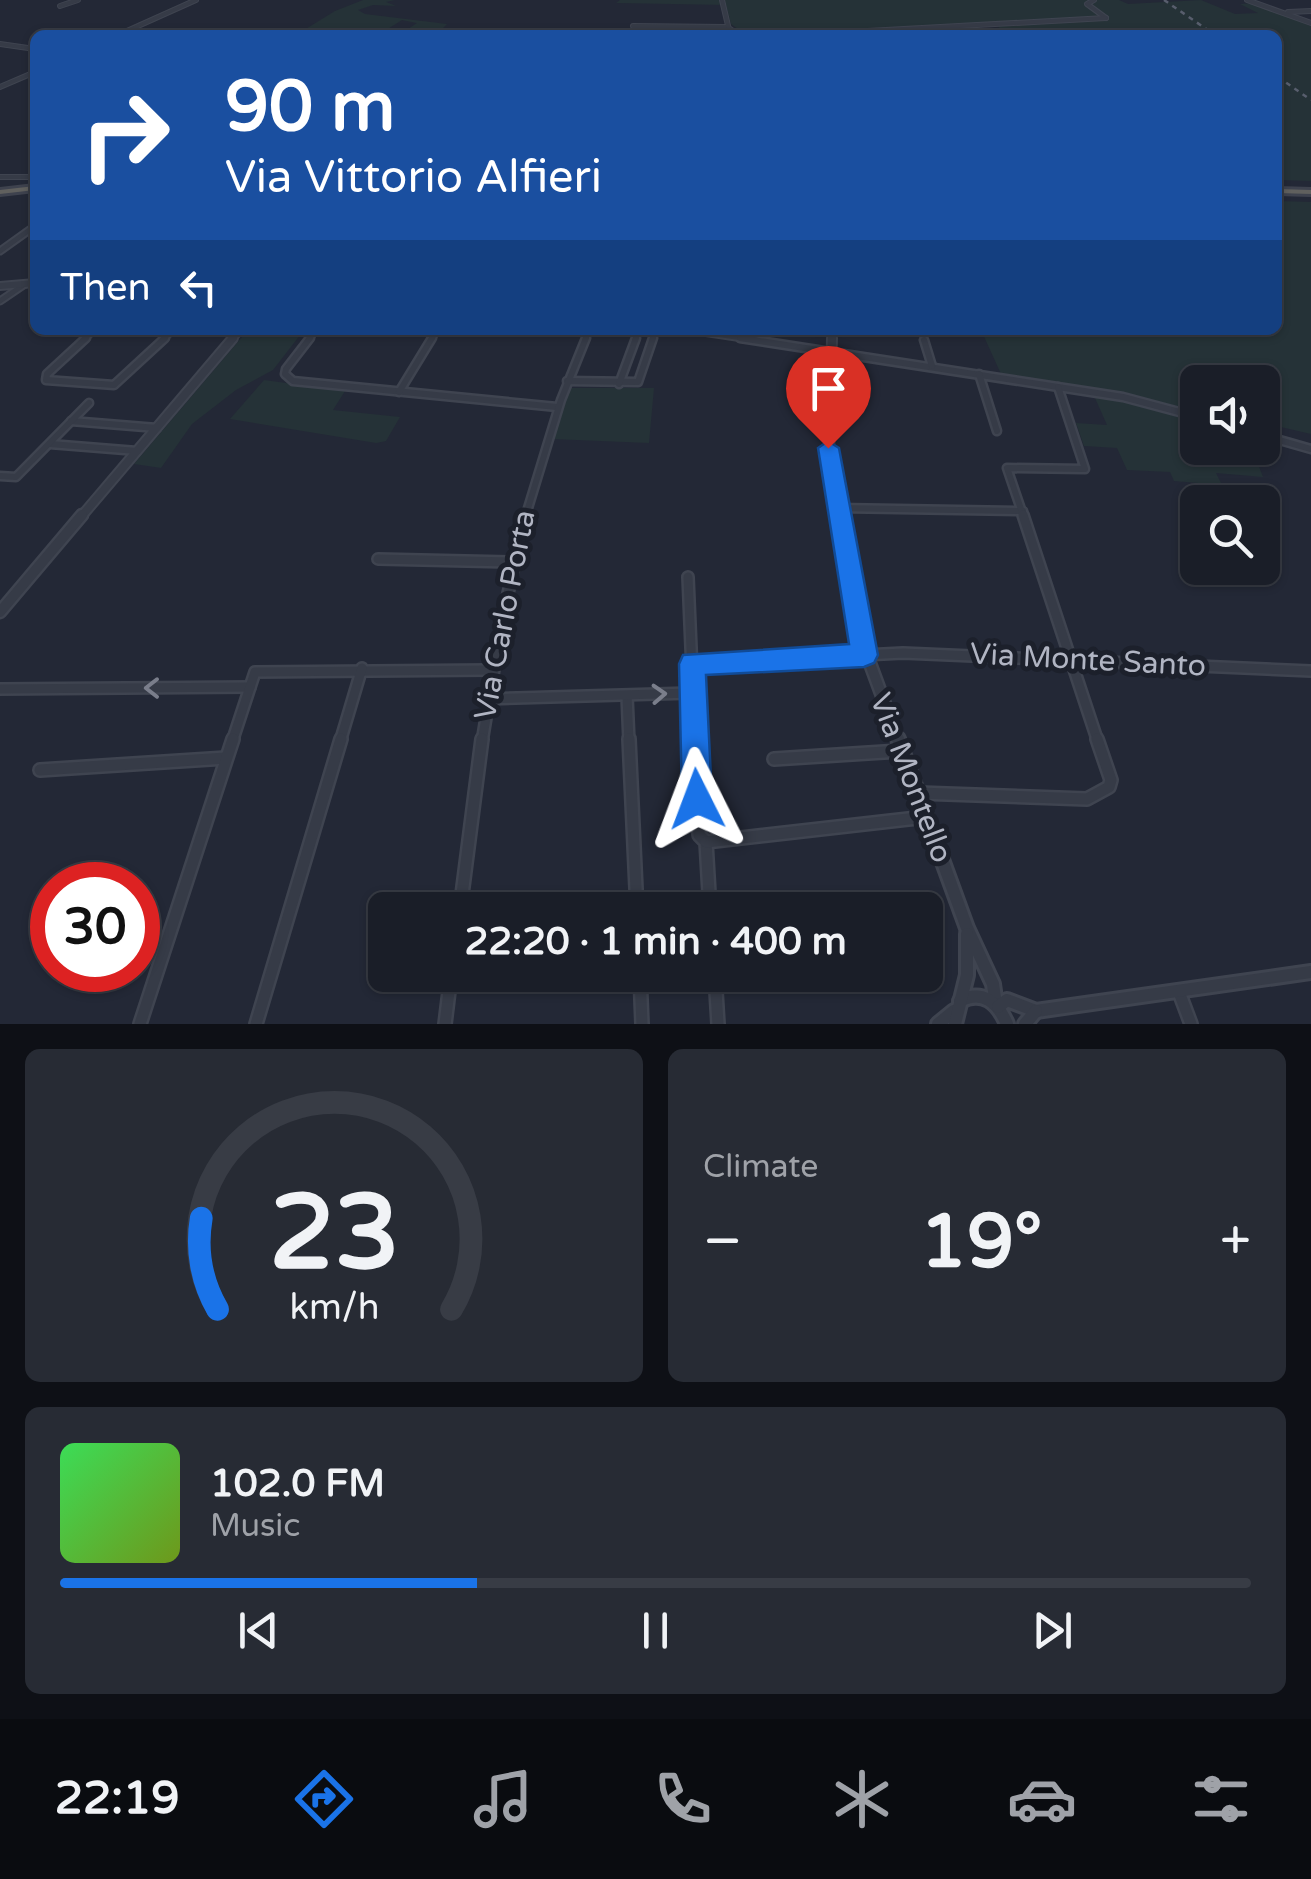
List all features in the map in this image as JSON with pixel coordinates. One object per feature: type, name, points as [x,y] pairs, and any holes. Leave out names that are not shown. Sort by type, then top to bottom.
[{"type":"highway","points":[[0,189],[30,184]]},
{"type":"highway","points":[[1282,188],[1311,189]]},
{"type":"street","points":[[60,6],[78,0]]},
{"type":"street","points":[[128,30],[196,0]]},
{"type":"street","points":[[722,0],[726,24],[731,30]]},
{"type":"street","points":[[915,30],[1106,18],[1087,4],[1094,0]]},
{"type":"street","points":[[1248,0],[1311,23]]},
{"type":"street","points":[[1283,12],[1311,11]]},
{"type":"street","points":[[633,26],[726,24]]},
{"type":"street","points":[[0,44],[30,48]]},
{"type":"street","points":[[0,87],[30,74]]},
{"type":"street","points":[[0,177],[30,182]]},
{"type":"street","points":[[0,251],[30,230]]},
{"type":"street","points":[[0,301],[25,284]]},
{"type":"street","points":[[0,286],[30,284]]},
{"type":"street","points":[[89,335],[55,366],[45,378],[49,382],[114,385],[167,335]]},
{"type":"street","points":[[0,612],[236,335]]},
{"type":"street","points":[[312,335],[286,369],[284,374],[293,381],[557,407]]},
{"type":"street","points":[[399,392],[433,335]]},
{"type":"street","name":"Via Carlo Porta","points":[[462,892],[490,670],[514,562],[534,473],[587,335]]},
{"type":"street","points":[[619,384],[637,335]]},
{"type":"street","points":[[566,381],[619,384],[642,379],[654,335]]},
{"type":"street","points":[[719,335],[1123,397],[1180,412]]},
{"type":"street","name":"Via Montello","points":[[832,335],[828,454],[864,655],[967,928],[1008,1024]]},
{"type":"street","points":[[924,340],[932,366]]},
{"type":"street","points":[[979,374],[998,431]]},
{"type":"street","points":[[917,793],[1087,799],[1104,792],[1111,780],[1007,468],[1086,466],[1058,387]]},
{"type":"street","points":[[0,476],[16,477],[90,403]]},
{"type":"street","points":[[71,422],[157,428]]},
{"type":"street","points":[[1280,440],[1311,449]]},
{"type":"street","points":[[50,444],[137,451]]},
{"type":"street","points":[[838,508],[1023,511]]},
{"type":"street","points":[[378,559],[514,562]]},
{"type":"street","points":[[688,578],[699,834],[706,842],[709,892]]},
{"type":"street","name":"Via Monte Santo","points":[[692,664],[864,655],[1070,658],[1311,671]]},
{"type":"street","points":[[256,1024],[362,668]]},
{"type":"street","points":[[140,1024],[255,672],[362,668],[490,670]]},
{"type":"street","points":[[0,689],[250,688]]},
{"type":"street","points":[[486,699],[692,692]]},
{"type":"street","points":[[627,696],[636,892]]},
{"type":"street","points":[[774,759],[900,750]]},
{"type":"street","points":[[40,770],[226,758]]},
{"type":"street","points":[[706,842],[926,818]]},
{"type":"street","name":"Via Montello","points":[[957,1011],[968,975],[967,928]]},
{"type":"street","points":[[938,1024],[957,1011],[967,996],[982,996],[1036,1011],[1311,972]]},
{"type":"street","points":[[445,1024],[450,992]]},
{"type":"street","points":[[641,992],[642,1024]]},
{"type":"street","points":[[715,992],[718,1024]]},
{"type":"street","points":[[1179,992],[1191,1024]]},
{"type":"street","points":[[1025,1024],[1036,1011]]},
{"type":"shaded area","points":[[363,0],[395,0],[386,2],[396,6],[373,5],[358,10],[447,24],[441,30],[406,30],[417,23],[402,20],[386,30],[304,30]]},
{"type":"shaded area","points":[[1119,0],[1128,4],[1201,0],[1235,14],[1258,13],[1240,4],[1256,3],[1311,26],[1311,181],[1282,180],[1282,30],[1002,30],[996,25],[970,26],[975,30],[739,30],[731,24],[726,5],[616,3]]},
{"type":"shaded area","points":[[1282,201],[1311,202],[1311,434],[1280,427],[1280,365],[1180,365],[1180,465],[1258,465],[1263,477],[1216,473],[1222,485],[1174,481],[1170,472],[1127,470],[1117,448],[1084,446],[1076,423],[1107,425],[1091,389],[1001,374],[983,335],[1282,335]]},
{"type":"shaded area","points":[[244,335],[300,335],[273,370],[236,390],[192,424],[161,468],[134,464]]},
{"type":"shaded area","points":[[264,380],[345,391],[333,410],[400,417],[386,441],[376,443],[230,419]]},
{"type":"shaded area","points":[[570,388],[654,388],[649,443],[552,439]]},
{"type":"railway","points":[[1164,0],[1208,30]]},
{"type":"railway","points":[[1282,80],[1311,100]]},
{"type":"route","points":[[697,799],[692,664],[864,655],[828,448]]}]
